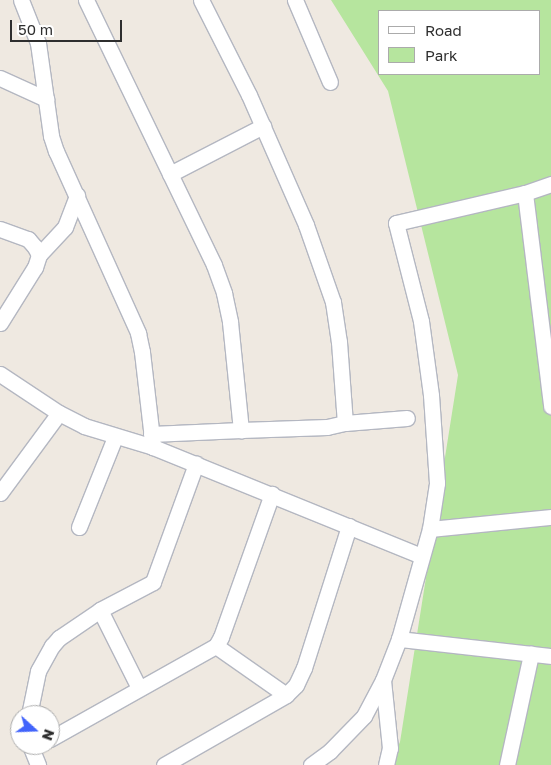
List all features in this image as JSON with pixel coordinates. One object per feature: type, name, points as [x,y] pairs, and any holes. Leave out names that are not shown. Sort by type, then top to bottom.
[{"type":"street","points":[[21,0],[38,43],[52,136],[138,333],[142,352],[152,441]]},
{"type":"street","points":[[86,0],[214,265],[224,293],[230,322],[241,430]]},
{"type":"street","points":[[201,0],[262,126],[306,225],[333,302],[339,342],[345,423]]},
{"type":"street","points":[[294,0],[330,82]]},
{"type":"street","points":[[0,78],[46,99]]},
{"type":"street","points":[[170,174],[262,126]]},
{"type":"street","points":[[311,765],[330,751],[364,716],[383,680],[399,639],[430,529],[437,483],[431,395],[421,321],[396,223],[525,193],[551,184]]},
{"type":"street","points":[[525,193],[551,406]]},
{"type":"street","points":[[0,323],[35,267],[39,255],[65,227],[77,196]]},
{"type":"street","points":[[0,228],[28,239],[39,255]]},
{"type":"street","points":[[0,374],[59,413],[84,426],[115,437],[152,441],[241,430],[327,427],[345,423],[407,418]]},
{"type":"street","points":[[0,492],[59,413]]},
{"type":"street","points":[[79,527],[115,437]]},
{"type":"street","points":[[152,441],[196,464],[422,556]]},
{"type":"street","points":[[31,705],[38,671],[52,646],[100,610],[153,582],[196,464]]},
{"type":"street","points":[[60,733],[216,646],[221,637],[272,494]]},
{"type":"street","points":[[430,529],[551,517]]},
{"type":"street","points":[[164,765],[286,695],[296,685],[304,668],[349,526]]},
{"type":"street","points":[[100,610],[139,688]]},
{"type":"street","points":[[399,639],[551,656]]},
{"type":"street","points":[[216,646],[286,695]]},
{"type":"street","points":[[507,765],[531,654]]},
{"type":"street","points":[[383,680],[390,748],[386,765]]},
{"type":"green space","points":[[331,0],[551,0],[551,765],[389,765],[400,742],[458,375],[388,91]]}]
